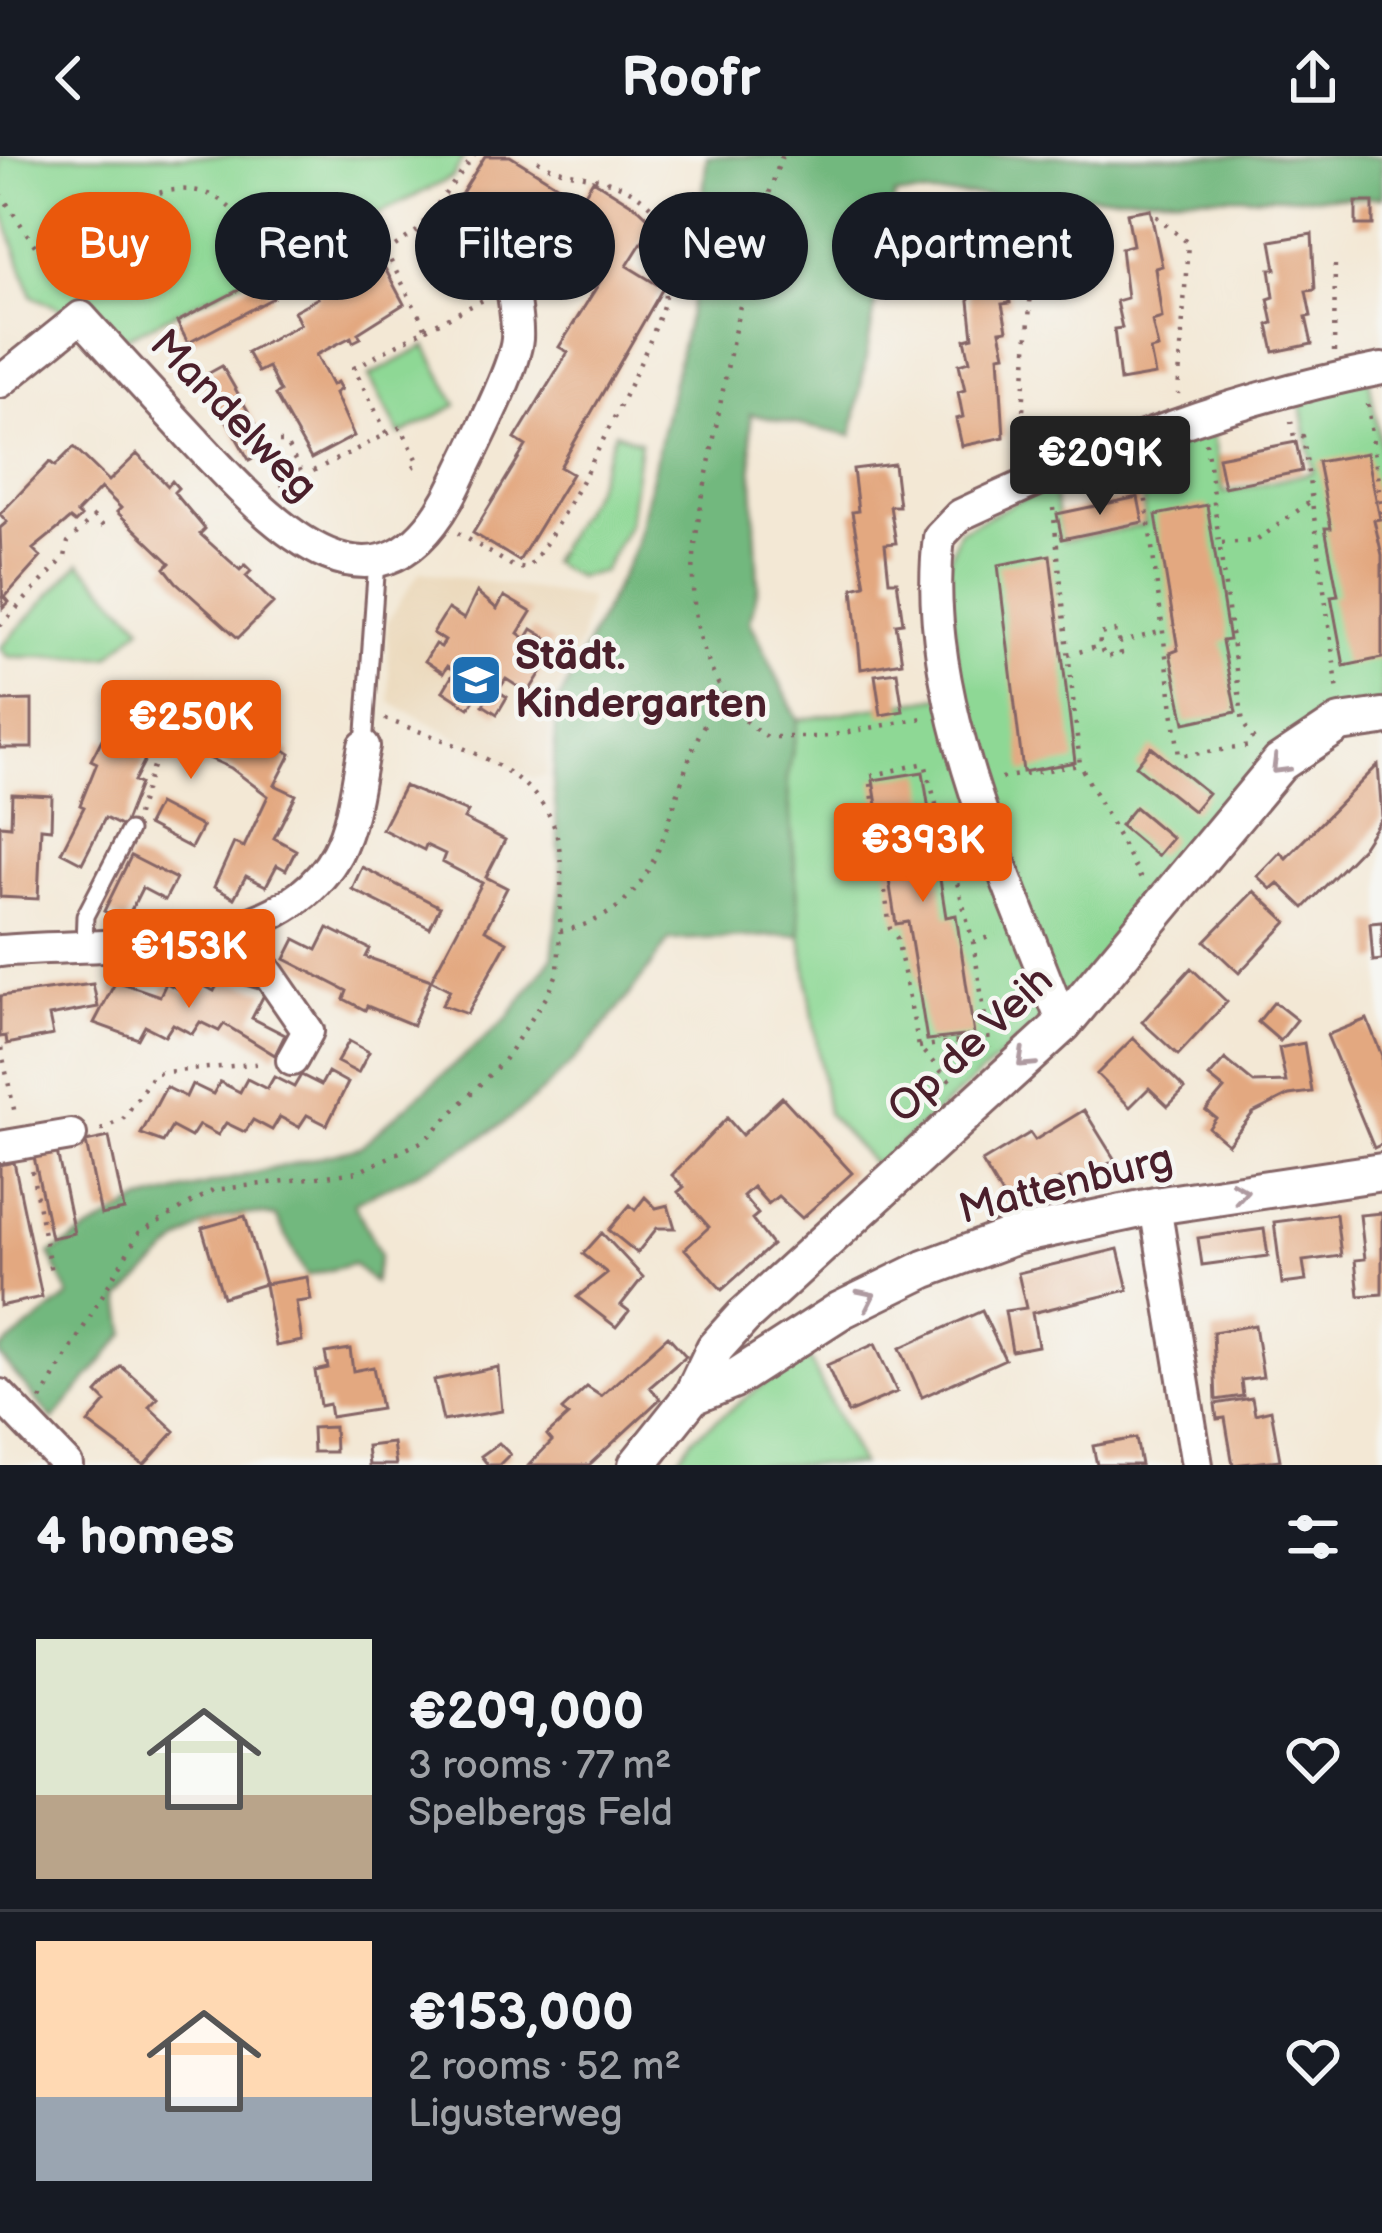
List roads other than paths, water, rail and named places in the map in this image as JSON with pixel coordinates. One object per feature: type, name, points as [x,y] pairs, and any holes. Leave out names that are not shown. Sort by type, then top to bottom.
[{"type":"street","points":[[377,561],[409,548],[438,520],[518,342],[514,300]]},
{"type":"street","name":"Mandelweg","points":[[0,382],[81,317],[252,503],[334,560],[377,561]]},
{"type":"street","points":[[1063,1024],[953,712],[941,635],[939,537],[960,514],[1018,488],[1190,425],[1334,378],[1374,378]]},
{"type":"street","name":"Op de Veih","points":[[648,1459],[692,1396],[715,1348],[1063,1024],[1280,763],[1340,723],[1382,717]]},
{"type":"street","points":[[0,951],[238,931],[314,888],[347,830],[364,746]]},
{"type":"street","points":[[238,931],[308,1031],[292,1060]]},
{"type":"street","points":[[16,1144],[71,1135]]},
{"type":"street","name":"Mattenburg","points":[[692,1396],[732,1380],[789,1340],[925,1269],[992,1244],[1155,1206],[1382,1172]]},
{"type":"street","points":[[1155,1206],[1197,1465]]},
{"type":"street","points":[[766,1296],[759,1320],[770,1332],[789,1340]]},
{"type":"street","points":[[0,1395],[67,1465]]},
{"type":"street","points":[[27,1427],[29,1465]]},
{"type":"lane","points":[[364,746],[377,561]]},
{"type":"lane","points":[[84,944],[85,916],[129,831]]},
{"type":"place","name":"Städt. Kindergarten","points":[[476,680]]}]
